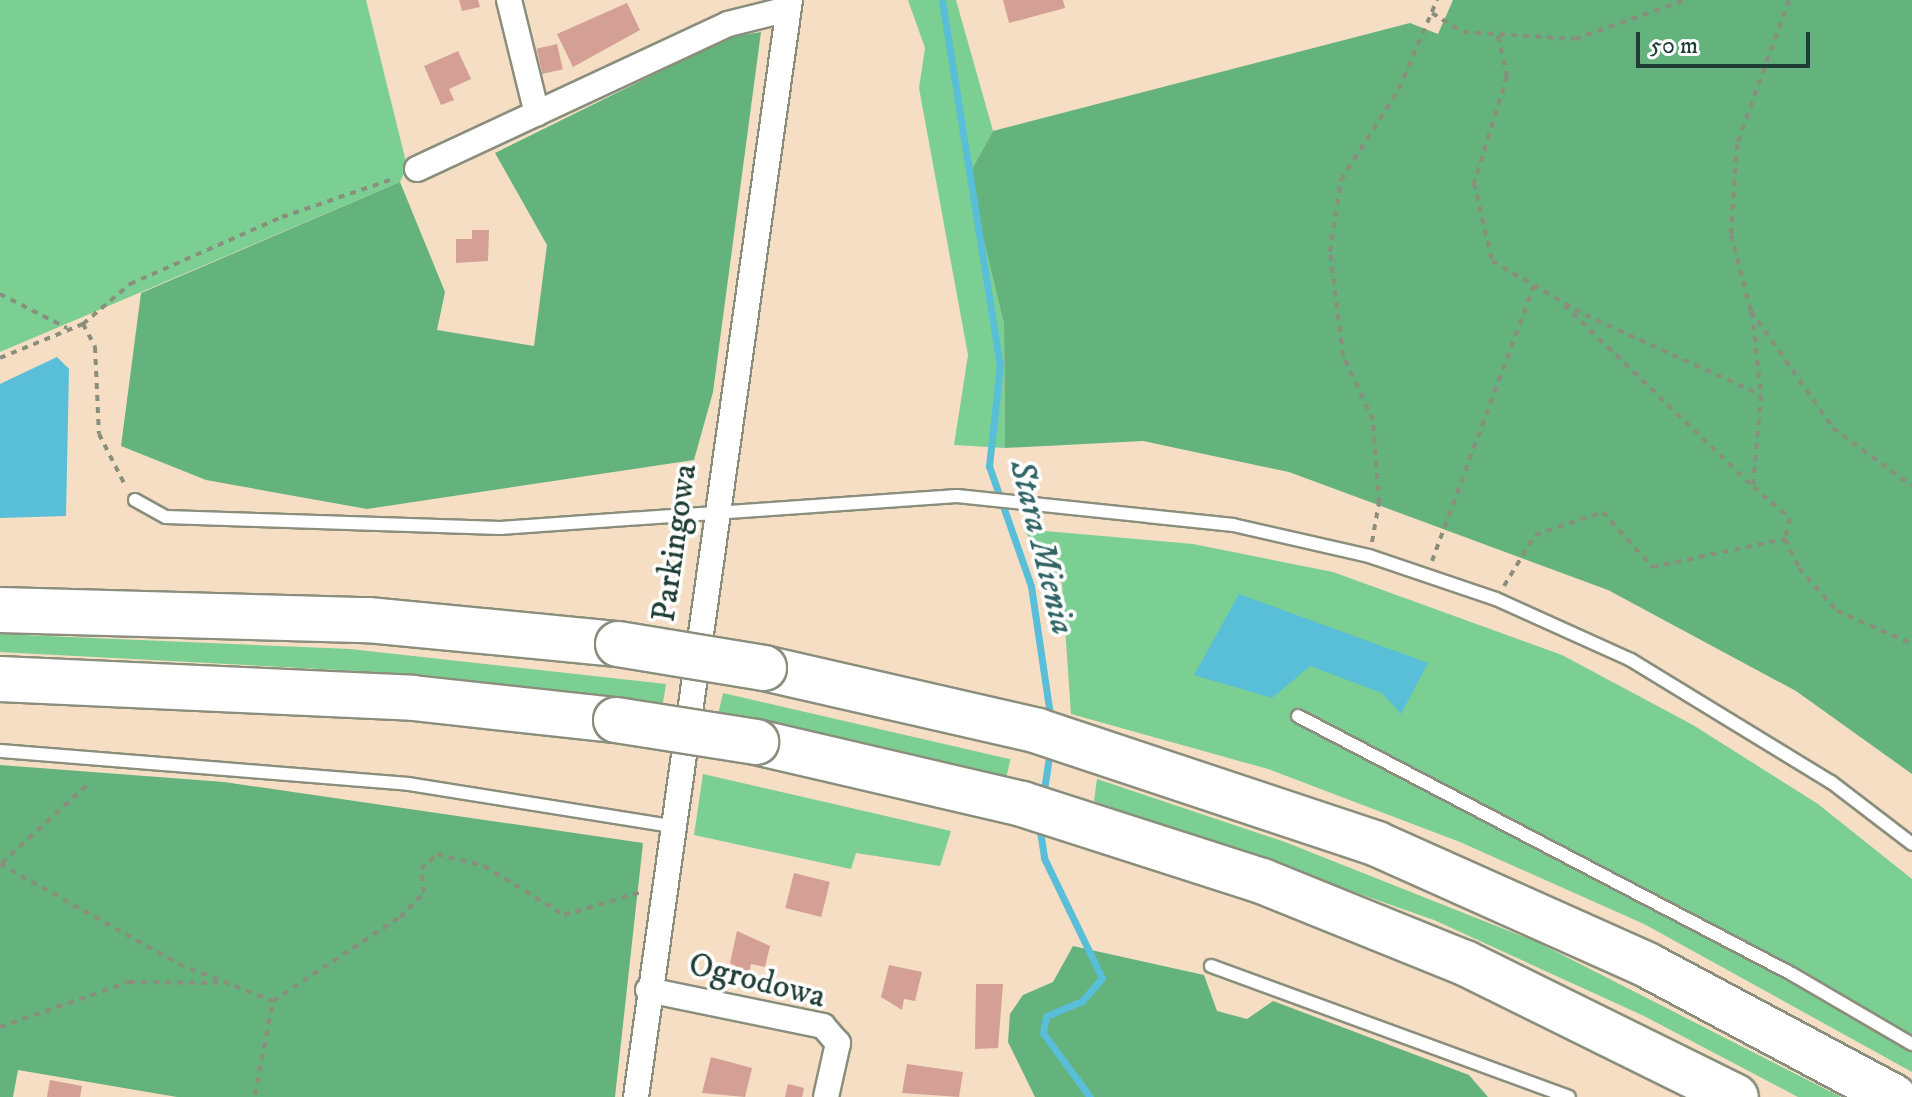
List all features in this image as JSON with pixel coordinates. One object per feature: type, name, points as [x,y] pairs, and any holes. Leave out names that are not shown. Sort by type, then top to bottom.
[{"type":"highway","points":[[0,610],[368,620],[618,644],[764,668],[952,709],[1129,757],[1377,844],[1506,900],[1789,1037],[1894,1097]]},
{"type":"highway","points":[[0,679],[413,698],[616,720],[756,742],[948,785],[1083,822],[1262,881],[1465,963],[1736,1097]]},
{"type":"street","points":[[509,0],[537,114]]},
{"type":"street","points":[[417,169],[728,24],[789,5]]},
{"type":"street","name":"Parkingowa","points":[[636,1097],[714,509],[789,5]]},
{"type":"street","name":"Ogrodowa","points":[[648,990],[823,1026],[838,1043],[826,1097]]},
{"type":"lane","points":[[135,500],[166,517],[500,528],[714,509],[957,496],[1037,500],[1233,525],[1369,556],[1496,599],[1631,660],[1734,718],[1912,844]]},
{"type":"lane","points":[[1298,716],[1792,974],[1912,1044]]},
{"type":"lane","points":[[0,751],[409,784],[671,826]]},
{"type":"lane","points":[[1211,966],[1569,1097]]},
{"type":"path","points":[[1369,556],[1379,503],[1373,420],[1343,356],[1330,252],[1341,180],[1378,116],[1399,89],[1437,0]]},
{"type":"path","points":[[1432,13],[1463,32],[1575,39],[1685,0]]},
{"type":"path","points":[[1753,487],[1761,395],[1751,311],[1731,235],[1737,144],[1789,0]]},
{"type":"path","points":[[1498,36],[1507,76],[1474,183],[1492,261],[1560,300],[1761,395]]},
{"type":"path","points":[[0,358],[83,324],[130,284],[282,217],[417,169]]},
{"type":"path","points":[[1427,576],[1534,285]]},
{"type":"path","points":[[0,294],[67,328]]},
{"type":"path","points":[[1560,300],[1753,487],[1790,518],[1785,539],[1837,611],[1912,644]]},
{"type":"path","points":[[1751,311],[1833,428],[1912,486]]},
{"type":"path","points":[[83,324],[95,347],[99,434],[135,500]]},
{"type":"path","points":[[1496,599],[1535,535],[1603,512],[1652,567],[1785,539]]},
{"type":"path","points":[[89,783],[0,864],[220,983],[273,1001]]},
{"type":"path","points":[[255,1095],[273,1001],[400,917],[424,893],[421,869],[437,854],[484,866],[564,915],[664,885]]},
{"type":"path","points":[[0,1027],[129,982],[220,983]]},
{"type":"green space","points":[[0,0],[366,0],[407,166],[400,182],[0,352]]},
{"type":"green space","points":[[908,0],[956,0],[993,131],[968,176],[1004,324],[1005,448],[954,445],[968,355],[919,88],[925,48]]},
{"type":"green space","points":[[1453,0],[1912,0],[1912,774],[1796,691],[1608,590],[1289,472],[1143,441],[1005,448],[1004,324],[968,176],[993,131],[1410,23],[1438,34]]},
{"type":"green space","points":[[761,32],[713,392],[694,460],[367,509],[206,480],[121,446],[141,293],[400,182],[445,292],[437,330],[534,346],[547,245],[495,153],[730,37]]},
{"type":"green space","points":[[1023,529],[1193,544],[1333,572],[1562,655],[1693,725],[1818,804],[1912,879],[1912,1072],[1644,924],[1460,842],[1268,769],[1071,714],[1062,584]]},
{"type":"green space","points":[[0,634],[350,649],[666,684],[663,703],[415,674],[0,652]]},
{"type":"green space","points":[[723,693],[1010,759],[1006,779],[719,712]]},
{"type":"green space","points":[[0,765],[224,782],[643,843],[615,1097],[177,1097],[18,1070],[13,1097],[0,1097]]},
{"type":"green space","points":[[703,774],[951,831],[940,866],[856,853],[851,869],[694,835]]},
{"type":"green space","points":[[1097,779],[1285,842],[1537,942],[1841,1097],[1798,1097],[1644,1016],[1434,920],[1094,801]]},
{"type":"green space","points":[[1073,946],[1204,975],[1217,1011],[1247,1019],[1273,1001],[1469,1075],[1488,1097],[1035,1097],[1008,1042],[1010,1014],[1023,995],[1053,982]]},
{"type":"water","points":[[57,357],[69,369],[66,516],[0,518],[0,384]]},
{"type":"water","points":[[1239,594],[1428,663],[1401,714],[1382,693],[1310,666],[1272,698],[1194,675]]},
{"type":"building","points":[[459,0],[478,0],[480,7],[462,11]]},
{"type":"building","points":[[1003,0],[1063,0],[1065,8],[1009,23]]},
{"type":"building","points":[[627,3],[640,30],[573,67],[557,34]]},
{"type":"building","points":[[557,44],[563,69],[542,74],[537,49]]},
{"type":"building","points":[[458,51],[471,79],[449,89],[454,100],[441,105],[424,66]]},
{"type":"building","points":[[472,230],[489,230],[488,261],[456,263],[456,239],[472,239]]},
{"type":"building","points":[[794,873],[830,882],[821,917],[785,908]]},
{"type":"building","points":[[737,931],[770,946],[765,967],[751,964],[749,974],[730,963]]},
{"type":"building","points":[[889,965],[922,972],[915,1001],[904,999],[902,1010],[881,997]]},
{"type":"building","points":[[976,984],[1003,984],[998,1048],[975,1049]]},
{"type":"building","points":[[711,1057],[752,1068],[745,1097],[702,1093]]},
{"type":"building","points":[[907,1064],[963,1072],[959,1097],[902,1093]]},
{"type":"building","points":[[50,1080],[82,1086],[80,1097],[47,1097]]},
{"type":"building","points":[[788,1084],[804,1088],[802,1097],[785,1097]]},
{"type":"waterway","name":"Stara Mienia","points":[[942,0],[1000,365],[989,466],[1031,586],[1051,721]]},
{"type":"waterway","name":"Stara Mienia","points":[[1043,797],[1050,750]]},
{"type":"waterway","name":"Stara Mienia","points":[[1039,825],[1044,858],[1102,978],[1082,1001],[1046,1016],[1043,1033],[1090,1097]]}]
